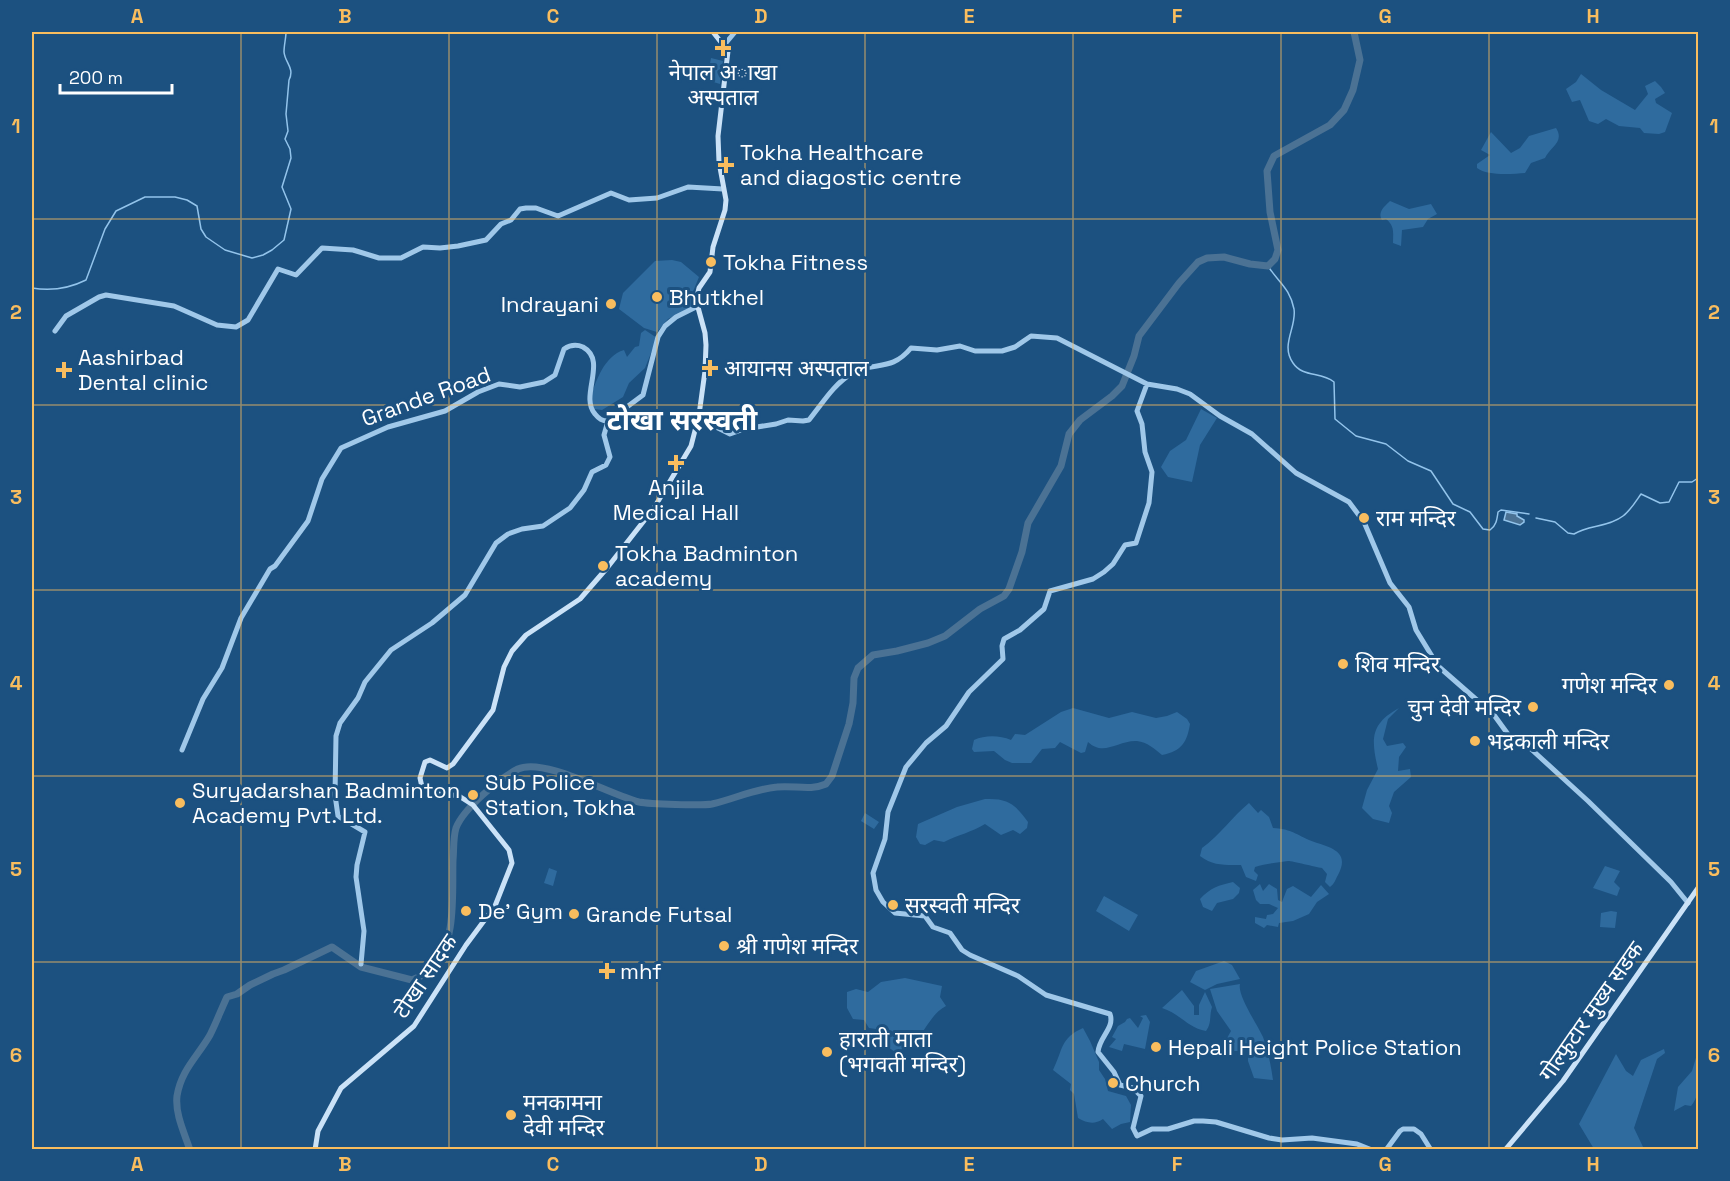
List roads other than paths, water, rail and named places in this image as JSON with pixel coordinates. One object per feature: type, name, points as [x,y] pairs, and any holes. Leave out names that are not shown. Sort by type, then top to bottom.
[{"type":"main road","points":[[699,415],[706,345],[705,333],[696,307],[697,292],[710,272],[713,247],[725,210],[718,136],[728,51],[725,44],[713,32]]},
{"type":"main road","name":"टोखा सादक","points":[[315,1149],[318,1131],[341,1088],[414,1026],[466,945],[488,916],[503,889],[512,862],[509,849],[475,806],[459,796],[432,792],[422,787],[420,778],[425,762],[432,760],[447,768],[453,764],[493,710],[504,667],[512,651],[526,635],[582,596],[610,565],[654,508],[690,446],[699,415]]},
{"type":"main road","name":"गोल्फुटार मुख्य सडक","points":[[1505,1149],[1563,1081],[1698,888]]},
{"type":"street","points":[[725,44],[735,32]]},
{"type":"street","points":[[55,331],[66,316],[106,295],[174,306],[216,325],[236,327],[248,320],[278,269],[296,275],[322,248],[353,250],[386,259],[401,258],[423,246],[440,248],[486,240],[501,224],[511,220],[520,209],[536,208],[558,216],[611,193],[629,200],[657,198],[688,187],[723,189]]},
{"type":"street","points":[[361,964],[364,932],[356,877],[365,830],[351,825],[338,816],[335,741],[340,723],[358,698],[365,681],[391,650],[432,624],[465,595],[496,543],[508,534],[543,526],[570,508],[584,490],[592,472],[606,465],[610,457],[604,435],[608,421],[643,395],[658,337],[664,326],[696,307]]},
{"type":"street","points":[[699,415],[726,433],[788,420],[806,421],[848,375],[859,370],[891,364],[898,361],[911,348],[928,350],[960,346],[972,351],[1002,351],[1015,347],[1031,336],[1052,337],[1065,341],[1147,384],[1177,389],[1190,394],[1220,416],[1252,434],[1296,473],[1349,502],[1364,522],[1390,583],[1409,607],[1416,630],[1434,662],[1494,715],[1510,736],[1531,749],[1588,801],[1671,882],[1688,903]]},
{"type":"street","name":"Grande Road","points":[[182,750],[203,699],[222,668],[247,606],[270,569],[275,566],[308,521],[322,480],[341,448],[388,427],[445,411],[478,392],[499,384],[519,387],[544,381],[555,375],[564,349],[574,345],[584,347],[590,355],[594,369],[589,402],[597,416],[603,421],[608,421]]},
{"type":"street","points":[[1147,384],[1137,411],[1142,424],[1145,452],[1152,472],[1151,490],[1136,543],[1125,545],[1113,564],[1093,579],[1050,591],[1044,609],[1020,630],[1004,639],[1003,659],[969,692],[946,726],[926,743],[906,767],[888,812],[885,839],[874,868],[873,879],[876,890],[883,902],[898,915],[926,916],[933,927],[950,933],[962,950],[970,955],[1018,976],[1046,995],[1110,1014],[1110,1026],[1100,1041],[1098,1052],[1114,1072],[1120,1085],[1133,1088],[1141,1096],[1133,1128],[1137,1136],[1152,1129],[1168,1129],[1194,1121],[1203,1121],[1216,1122],[1269,1138],[1282,1140],[1312,1138],[1357,1144],[1372,1149]]},
{"type":"street","points":[[1386,1149],[1403,1129],[1414,1129],[1421,1134],[1431,1149]]},
{"type":"waterway","points":[[32,288],[60,288],[86,280],[105,229],[116,211],[145,197],[175,197],[197,206],[201,229],[206,237],[225,250],[252,258],[272,250],[284,240],[291,209],[282,187],[291,158],[285,139],[288,131],[286,114],[291,76],[284,52],[286,32]]},
{"type":"waterway","points":[[190,1150],[177,1110],[179,1087],[186,1071],[210,1035],[227,997],[332,947],[361,967],[412,980],[430,971],[446,946],[452,917],[456,828],[474,803],[510,773],[530,767],[544,768],[578,778],[639,802],[698,805],[712,804],[769,788],[814,787],[826,784],[832,776],[849,724],[854,678],[858,668],[873,655],[928,643],[945,636],[980,609],[1004,596],[1009,589],[1022,552],[1028,523],[1061,466],[1069,434],[1080,420],[1122,386],[1139,336],[1179,283],[1198,262],[1207,258],[1224,257],[1268,266],[1275,259],[1278,250],[1270,212],[1267,171],[1274,156],[1330,125],[1344,110],[1353,90],[1360,60],[1354,32]]},
{"type":"waterway","points":[[1268,266],[1287,290],[1294,309],[1288,343],[1289,356],[1297,368],[1302,371],[1324,376],[1334,382],[1335,419],[1356,436],[1386,444],[1408,461],[1431,471],[1453,504],[1470,512],[1483,529],[1492,528],[1501,510],[1529,514]]},
{"type":"waterway","points":[[1536,518],[1555,522],[1568,533],[1574,534],[1617,520],[1628,511],[1641,494],[1660,503],[1669,502],[1679,482],[1692,482],[1698,478]]},
{"type":"place","name":"नेपाल अाखा अस्पताल","points":[[723,48]]},
{"type":"place","name":"Tokha Healthcare and diagostic centre","points":[[726,165]]},
{"type":"place","name":"Tokha Fitness","points":[[711,262]]},
{"type":"place","name":"Bhutkhel","points":[[657,297]]},
{"type":"place","name":"Indrayani","points":[[611,304]]},
{"type":"place","name":"आयानस अस्पताल","points":[[710,368]]},
{"type":"place","name":"Aashirbad Dental clinic","points":[[64,370]]},
{"type":"place","name":"Anjila Medical Hall","points":[[676,463]]},
{"type":"place","name":"राम मन्दिर","points":[[1364,518]]},
{"type":"place","name":"Tokha Badminton academy","points":[[603,566]]},
{"type":"place","name":"शिव मन्दिर","points":[[1343,664]]},
{"type":"place","name":"गणेश मन्दिर","points":[[1669,685]]},
{"type":"place","name":"चुन देवी मन्दिर","points":[[1533,707]]},
{"type":"place","name":"भद्रकाली मन्दिर","points":[[1475,741]]},
{"type":"place","name":"Sub Police Station, Tokha","points":[[473,795]]},
{"type":"place","name":"Suryadarshan Badminton Academy Pvt. Ltd.","points":[[180,803]]},
{"type":"place","name":"सरस्वती मन्दिर","points":[[893,905]]},
{"type":"place","name":"De' Gym","points":[[466,911]]},
{"type":"place","name":"Grande Futsal","points":[[574,914]]},
{"type":"place","name":"श्री गणेश मन्दिर","points":[[724,946]]},
{"type":"place","name":"mhf","points":[[607,971]]},
{"type":"place","name":"Hepali Height Police Station","points":[[1156,1047]]},
{"type":"place","name":"हाराती माता (भगवती मन्दिर)","points":[[827,1052]]},
{"type":"place","name":"Church","points":[[1113,1083]]},
{"type":"place","name":"मनकामना देवी मन्दिर","points":[[511,1115]]},
{"type":"district","name":"टोखा सरस्वती","points":[[682,420]]}]
